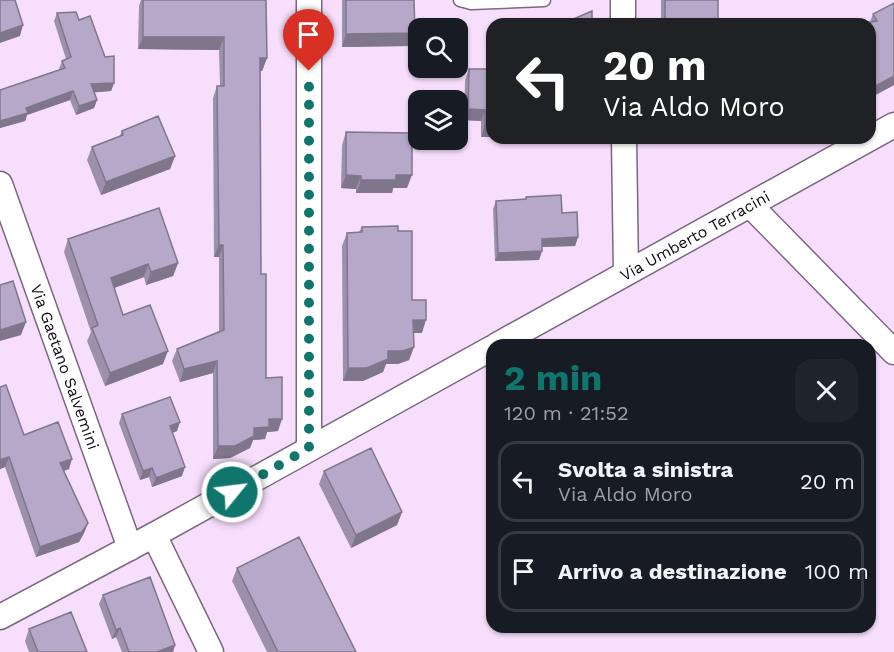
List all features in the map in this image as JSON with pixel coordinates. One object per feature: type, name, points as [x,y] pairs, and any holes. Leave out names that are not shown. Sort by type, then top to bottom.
[{"type":"street","points":[[309,0],[309,448]]},
{"type":"street","points":[[623,0],[623,18]]},
{"type":"street","name":"Via Umberto Terracini","points":[[876,136],[894,126]]},
{"type":"street","points":[[624,144],[626,273]]},
{"type":"street","name":"Via Umberto Terracini","points":[[508,339],[862,144]]},
{"type":"street","name":"Via Gaetano Salvemini","points":[[0,184],[130,548]]},
{"type":"street","points":[[750,206],[894,352]]},
{"type":"street","points":[[0,617],[154,535],[486,351]]},
{"type":"street","points":[[154,535],[211,652]]},
{"type":"lane","points":[[460,0],[471,3],[544,0]]},
{"type":"building","points":[[0,0],[15,0],[23,25],[0,33]]},
{"type":"building","points":[[143,0],[266,0],[267,58],[260,58],[261,274],[266,274],[266,378],[282,377],[282,419],[269,419],[269,427],[254,428],[254,436],[235,446],[218,446],[217,361],[184,369],[177,349],[224,330],[223,245],[219,245],[217,86],[224,86],[224,37],[143,37]]},
{"type":"building","points":[[346,0],[414,0],[415,18],[408,18],[408,33],[346,34]]},
{"type":"building","points":[[665,0],[718,0],[718,18],[665,18]]},
{"type":"building","points":[[894,3],[894,76],[876,86],[877,21],[873,14]]},
{"type":"building","points":[[592,11],[592,18],[576,18]]},
{"type":"building","points":[[76,12],[79,20],[90,16],[105,57],[114,56],[114,83],[91,84],[97,100],[79,106],[73,91],[26,108],[28,113],[0,121],[0,90],[65,68],[62,61],[71,57],[57,13]]},
{"type":"building","points":[[469,69],[486,69],[486,126],[485,110],[468,109]]},
{"type":"building","points":[[158,116],[175,156],[106,182],[92,147],[123,135],[122,131]]},
{"type":"building","points":[[346,132],[408,133],[408,150],[412,150],[412,175],[396,175],[396,180],[361,180],[361,176],[346,175]]},
{"type":"building","points":[[561,195],[562,213],[577,212],[578,237],[542,239],[542,251],[498,253],[496,201]]},
{"type":"building","points":[[159,208],[178,263],[151,272],[148,264],[111,278],[123,315],[150,305],[168,351],[110,373],[92,328],[98,325],[68,239]]},
{"type":"building","points":[[398,226],[398,231],[412,231],[412,300],[426,300],[426,320],[413,320],[414,347],[403,351],[388,351],[388,359],[367,368],[348,368],[347,233],[362,232],[362,227]]},
{"type":"building","points":[[13,281],[26,322],[0,330],[0,285]]},
{"type":"building","points":[[6,385],[24,435],[58,422],[72,459],[60,463],[88,523],[82,532],[40,547],[9,457],[0,460],[0,387]]},
{"type":"building","points":[[170,397],[180,422],[170,426],[185,467],[156,478],[152,468],[143,471],[122,414]]},
{"type":"building","points":[[371,448],[402,512],[356,535],[324,471]]},
{"type":"building","points":[[299,537],[356,652],[278,652],[237,568]]},
{"type":"building","points":[[150,577],[175,645],[157,652],[129,652],[120,628],[116,630],[103,595]]},
{"type":"building","points":[[71,612],[87,652],[38,652],[29,629]]},
{"type":"route","points":[[232,492],[309,448],[309,71]]}]
